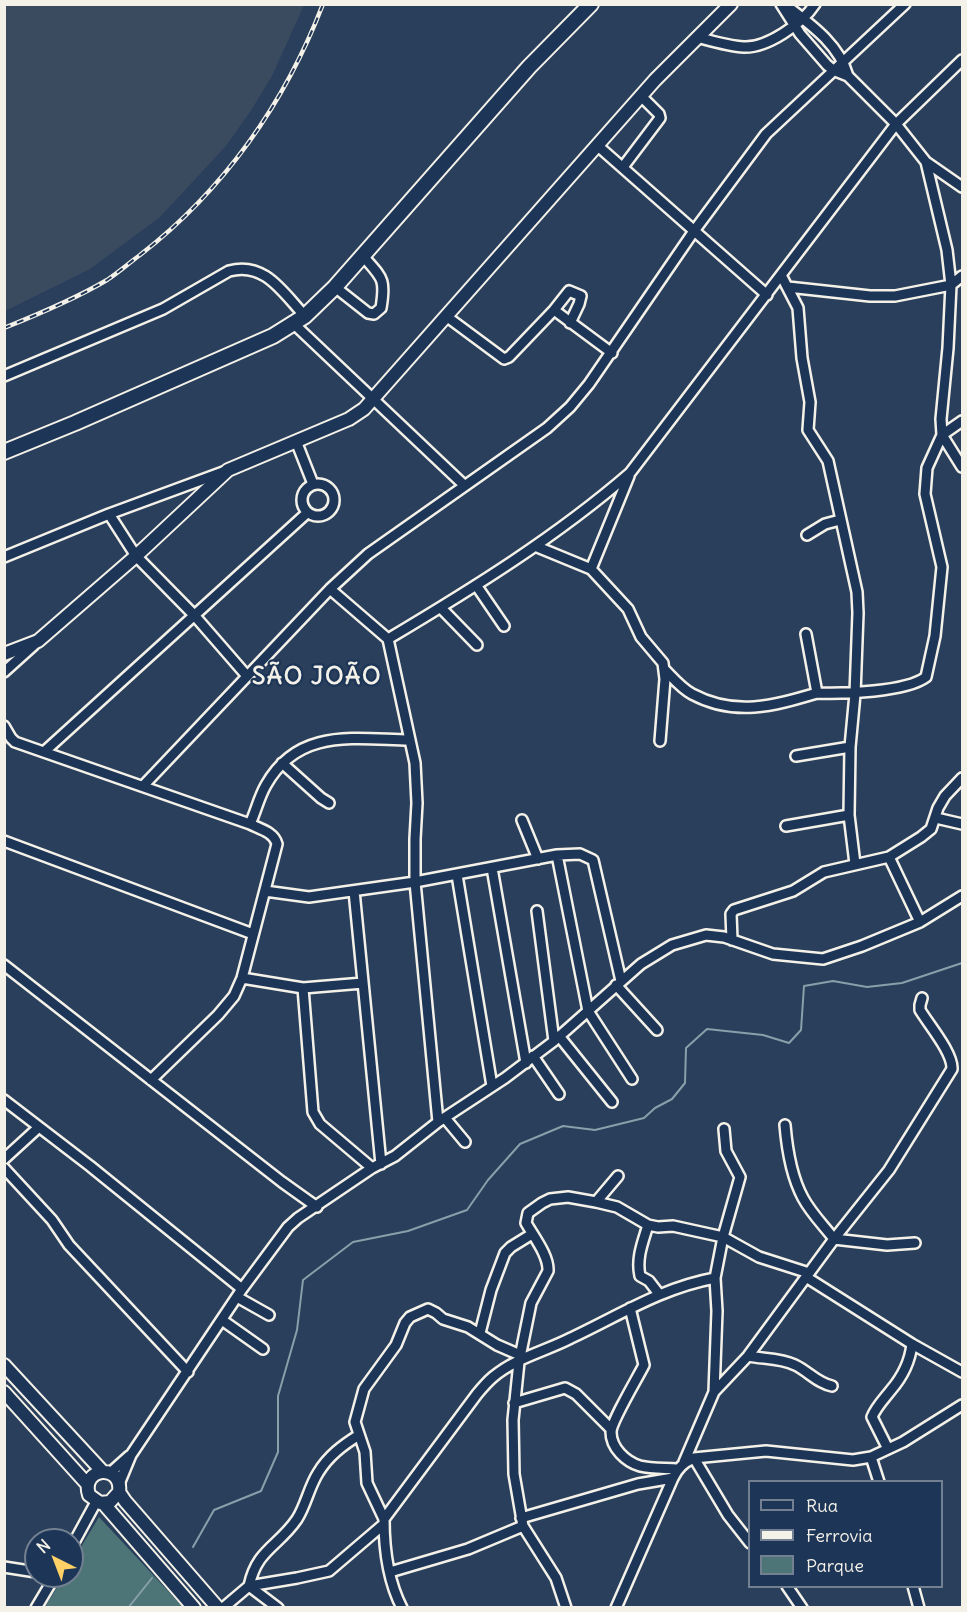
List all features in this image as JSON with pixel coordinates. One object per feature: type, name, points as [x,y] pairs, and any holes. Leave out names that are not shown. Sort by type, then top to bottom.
[{"type":"main road","points":[[4,452],[191,373],[273,336],[300,320],[335,287],[522,76],[591,4]]},
{"type":"street","points":[[4,557],[109,514],[228,470],[349,419],[364,409],[641,96],[731,4]]},
{"type":"street","points":[[782,4],[811,24],[844,61],[848,76]]},
{"type":"street","points":[[782,4],[794,27],[833,70],[848,76],[896,124],[926,162],[962,185]]},
{"type":"street","points":[[697,37],[722,44],[746,47],[763,43],[794,27],[815,4]]},
{"type":"street","points":[[143,786],[330,589],[368,554],[547,428],[570,407],[612,352],[694,231],[766,134],[904,4]]},
{"type":"street","points":[[388,639],[441,608],[535,546],[596,503],[630,474],[710,367],[782,277],[896,124],[963,60]]},
{"type":"street","points":[[624,167],[660,118],[659,114],[641,96]]},
{"type":"street","points":[[598,146],[767,295]]},
{"type":"street","points":[[926,162],[947,250],[951,285],[941,419],[942,435],[963,467]]},
{"type":"street","points":[[335,287],[368,313],[374,314],[381,308],[384,288],[382,279],[363,256]]},
{"type":"street","points":[[4,376],[163,309],[229,271],[239,268],[253,269],[264,273],[300,320],[373,399],[465,486]]},
{"type":"street","points":[[788,287],[870,296],[895,296],[951,285],[963,276]]},
{"type":"street","points":[[782,277],[798,308],[802,358],[810,402],[808,430],[828,460],[857,592],[849,815],[855,864]]},
{"type":"street","points":[[446,316],[504,359],[509,357],[554,310],[569,291],[581,296],[570,322]]},
{"type":"street","points":[[554,310],[612,352]]},
{"type":"street","points":[[664,669],[692,694],[735,709],[768,706],[817,693],[855,694],[922,680],[926,677],[929,669],[942,567],[925,494],[925,482],[930,458],[942,435],[963,421]]},
{"type":"street","points":[[296,441],[313,484]]},
{"type":"street","points":[[4,672],[136,556],[228,470]]},
{"type":"street","points":[[591,569],[630,474]]},
{"type":"street","points":[[313,484],[329,488],[334,501],[331,510],[323,516],[312,516],[303,508],[302,494],[313,484]]},
{"type":"street","points":[[45,751],[307,513]]},
{"type":"street","points":[[109,514],[136,556],[194,615],[247,676]]},
{"type":"street","points":[[807,535],[825,524],[840,520]]},
{"type":"street","points":[[535,546],[591,569],[628,609],[641,637],[663,663],[660,741]]},
{"type":"street","points":[[476,585],[504,626]]},
{"type":"street","points":[[330,589],[388,639],[415,763],[417,793],[415,882],[442,1120],[465,1142]]},
{"type":"street","points":[[441,608],[477,645]]},
{"type":"street","points":[[806,634],[817,693]]},
{"type":"street","points":[[4,654],[38,641]]},
{"type":"street","points":[[4,726],[15,742],[250,824],[276,838],[277,844],[242,978],[234,996],[218,1015],[151,1080]]},
{"type":"street","points":[[250,824],[266,786],[282,763],[293,753],[309,745],[331,740],[409,740]]},
{"type":"street","points":[[796,756],[850,747]]},
{"type":"street","points":[[282,763],[328,803]]},
{"type":"street","points":[[732,940],[731,914],[734,910],[782,896],[824,872],[889,857],[921,837],[931,829],[945,796],[963,778]]},
{"type":"street","points":[[786,826],[849,815]]},
{"type":"street","points":[[936,818],[963,824]]},
{"type":"street","points":[[522,820],[538,859]]},
{"type":"street","points":[[4,841],[253,934]]},
{"type":"street","points":[[265,891],[309,897],[415,882],[557,855],[580,854],[593,860],[619,983],[657,1030]]},
{"type":"street","points":[[557,855],[588,1011],[632,1079]]},
{"type":"street","points":[[889,857],[920,922]]},
{"type":"street","points":[[492,868],[529,1059],[559,1094]]},
{"type":"street","points":[[458,874],[492,1086]]},
{"type":"street","points":[[354,891],[376,1166]]},
{"type":"street","points":[[100,1503],[110,1502],[119,1488],[131,1455],[240,1293],[288,1227],[376,1166],[395,1156],[556,1039],[619,983],[656,954],[688,939],[706,935],[724,937],[773,954],[824,959],[920,922],[963,896]]},
{"type":"street","points":[[537,911],[556,1039],[612,1102]]},
{"type":"street","points":[[4,965],[317,1207]]},
{"type":"street","points":[[242,978],[303,988],[363,983]]},
{"type":"street","points":[[303,988],[313,1112],[320,1124],[376,1166]]},
{"type":"street","points":[[714,1392],[748,1356],[834,1239],[889,1170],[952,1069],[941,1043],[920,1010],[922,998]]},
{"type":"street","points":[[4,1100],[39,1126],[269,1315]]},
{"type":"street","points":[[785,1125],[786,1143],[804,1200],[834,1239],[886,1245],[915,1243]]},
{"type":"street","points":[[4,1159],[39,1126]]},
{"type":"street","points":[[615,1608],[673,1478],[685,1463],[714,1392],[717,1311],[715,1278],[723,1237],[740,1177],[726,1151],[724,1129]]},
{"type":"street","points":[[4,1168],[52,1220],[69,1245],[188,1372]]},
{"type":"street","points":[[596,1202],[618,1176]]},
{"type":"street","points":[[566,1608],[556,1578],[522,1522],[514,1474],[513,1420],[519,1358],[531,1303],[548,1271],[548,1266],[526,1219],[528,1213],[542,1203],[550,1199],[568,1197],[596,1202],[617,1207],[648,1225],[673,1226],[723,1237],[759,1257],[808,1275],[912,1344],[963,1372]]},
{"type":"street","points":[[648,1225],[638,1264],[639,1272],[640,1276],[649,1281],[659,1294]]},
{"type":"street","points":[[480,1333],[490,1290],[499,1274],[505,1253],[532,1234]]},
{"type":"street","points":[[223,1608],[249,1586],[329,1571],[384,1521],[477,1394],[494,1377],[519,1358],[570,1339],[659,1294],[687,1283],[715,1278]]},
{"type":"street","points":[[611,1429],[644,1365],[630,1308]]},
{"type":"street","points":[[402,1608],[390,1572],[384,1521],[367,1483],[365,1452],[355,1422],[364,1389],[394,1348],[405,1323],[410,1317],[428,1309],[443,1319],[480,1333],[519,1358]]},
{"type":"street","points":[[222,1320],[262,1349]]},
{"type":"street","points":[[888,1449],[873,1417],[875,1409],[905,1371],[910,1361],[912,1344]]},
{"type":"street","points":[[748,1356],[788,1362],[821,1383],[832,1386]]},
{"type":"street","points":[[4,1365],[106,1472],[114,1475],[119,1488],[218,1608]]},
{"type":"street","points":[[514,1403],[565,1388],[576,1394],[611,1429],[614,1445],[623,1456],[631,1463],[641,1466],[685,1463],[766,1451],[853,1460],[871,1457],[963,1405]]},
{"type":"street","points":[[4,1392],[88,1485]]},
{"type":"street","points":[[249,1586],[261,1556],[285,1534],[298,1517],[318,1473],[337,1451],[359,1435]]},
{"type":"street","points":[[131,1455],[106,1472],[93,1476],[88,1485],[89,1495],[100,1503],[194,1608]]},
{"type":"street","points":[[871,1457],[878,1480]]},
{"type":"street","points":[[685,1463],[748,1540]]},
{"type":"street","points":[[390,1572],[468,1549],[522,1522],[638,1484],[673,1478]]},
{"type":"street","points":[[84,1528],[100,1503]]},
{"type":"street","points":[[4,1567],[24,1570]]},
{"type":"street","points":[[249,1586],[278,1608]]},
{"type":"street","points":[[36,1608],[48,1588]]},
{"type":"street","points":[[788,1588],[802,1608]]},
{"type":"street","points":[[913,1588],[919,1608]]},
{"type":"shaded area","points":[[5,4],[304,5],[272,76],[250,112],[225,147],[160,217],[90,269],[5,311]]},
{"type":"green space","points":[[99,1517],[183,1607],[45,1607],[57,1588],[84,1588],[84,1542]]},
{"type":"waterway","points":[[193,1547],[214,1510],[261,1491],[278,1452],[278,1396],[297,1330],[303,1280],[353,1242],[408,1231],[467,1210],[488,1180],[520,1144],[563,1126],[595,1130],[644,1118],[655,1108],[672,1099],[685,1083],[686,1048],[707,1029],[763,1035],[789,1043],[801,1030],[804,986],[833,981],[867,987],[902,983],[962,963]]},
{"type":"waterway","points":[[128,1608],[152,1578]]},
{"type":"railway","points":[[4,328],[70,300],[107,280],[170,230],[199,202],[225,173],[271,110],[308,41],[323,4]]},
{"type":"district","name":"SÃO JOÃO","points":[[317,677]]}]
